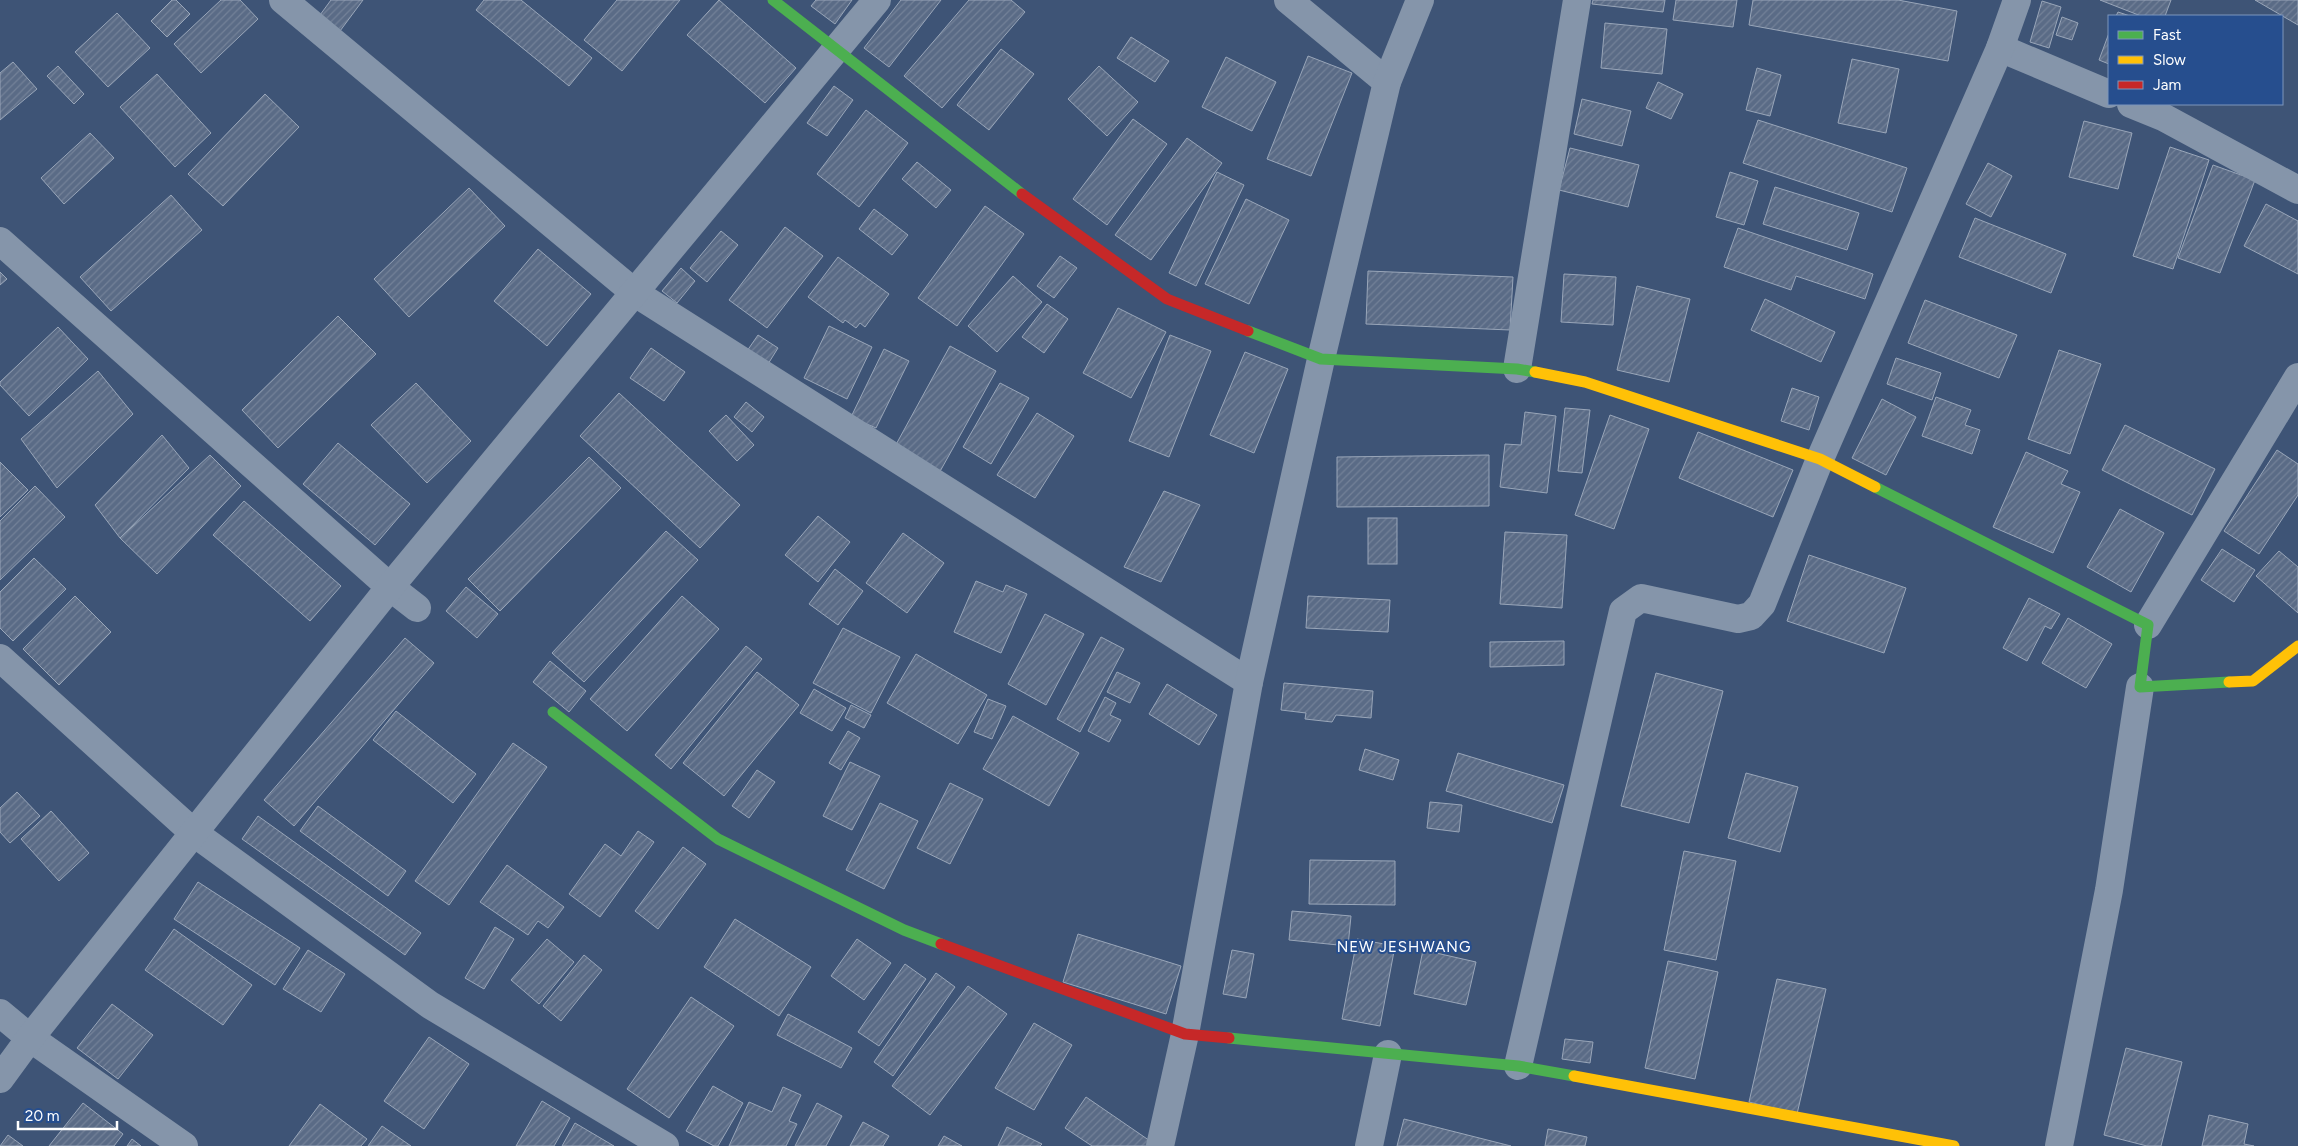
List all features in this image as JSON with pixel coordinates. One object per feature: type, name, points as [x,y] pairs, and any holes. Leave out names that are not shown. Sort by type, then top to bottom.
[{"type":"street","points":[[283,0],[636,293],[1249,682]]},
{"type":"street","points":[[772,0],[1029,199],[1167,299],[1321,359],[1517,370],[1585,382],[1820,459],[2148,625]]},
{"type":"street","points":[[0,1079],[30,1038],[390,587],[636,293],[877,0]]},
{"type":"street","points":[[1288,0],[1387,82]]},
{"type":"street","points":[[1160,1146],[1185,1034],[1249,682],[1321,359],[1387,82],[1420,0]]},
{"type":"street","points":[[1517,370],[1577,0]]},
{"type":"street","points":[[1518,1066],[1622,611],[1641,598],[1738,619],[1751,616],[1762,604],[1820,459],[2000,48],[2017,0]]},
{"type":"street","points":[[2000,48],[2108,94]]},
{"type":"street","points":[[2133,105],[2162,117],[2298,190]]},
{"type":"street","points":[[0,241],[390,587],[417,608]]},
{"type":"street","points":[[2059,1146],[2109,890],[2148,625],[2298,376]]},
{"type":"street","points":[[2140,687],[2253,681],[2298,646]]},
{"type":"street","points":[[0,658],[194,833],[430,1005],[664,1146]]},
{"type":"street","points":[[553,712],[718,839],[904,930],[1185,1034],[1518,1066],[1954,1146]]},
{"type":"street","points":[[0,1013],[30,1038],[184,1146]]},
{"type":"street","points":[[1369,1146],[1388,1054]]},
{"type":"building","points":[[172,0],[176,0],[190,14],[167,37],[151,21]]},
{"type":"building","points":[[221,0],[240,0],[258,19],[201,73],[174,44]]},
{"type":"building","points":[[331,0],[363,0],[340,31],[320,15]]},
{"type":"building","points":[[484,0],[521,0],[592,58],[569,86],[476,10]]},
{"type":"building","points":[[617,0],[680,0],[622,71],[584,40]]},
{"type":"building","points":[[719,0],[796,68],[765,103],[687,35]]},
{"type":"building","points":[[816,0],[852,0],[835,24],[811,6]]},
{"type":"building","points":[[901,0],[941,0],[889,67],[864,48]]},
{"type":"building","points":[[969,0],[1011,0],[1025,12],[942,108],[904,76]]},
{"type":"building","points":[[1593,0],[1665,0],[1663,12],[1592,4]]},
{"type":"building","points":[[1676,0],[1737,0],[1733,27],[1673,20]]},
{"type":"building","points":[[1753,0],[1898,0],[1957,11],[1948,61],[1749,25]]},
{"type":"building","points":[[2100,0],[2171,0],[2165,15],[2138,15]]},
{"type":"building","points":[[2255,0],[2298,0],[2298,25]]},
{"type":"building","points":[[2042,1],[2061,7],[2049,48],[2030,42]]},
{"type":"building","points":[[2118,12],[2127,15],[2116,15]]},
{"type":"building","points":[[117,13],[150,48],[108,87],[75,52]]},
{"type":"building","points":[[2062,17],[2078,23],[2072,40],[2056,35]]},
{"type":"building","points":[[1605,23],[1667,29],[1662,74],[1601,68]]},
{"type":"building","points":[[2108,36],[2108,64],[2099,60]]},
{"type":"building","points":[[1131,37],[1169,61],[1155,82],[1117,58]]},
{"type":"building","points":[[1001,49],[1034,74],[989,130],[957,105]]},
{"type":"building","points":[[1308,56],[1352,73],[1311,176],[1267,159]]},
{"type":"building","points":[[1226,57],[1276,82],[1252,131],[1202,107]]},
{"type":"building","points":[[1852,59],[1899,69],[1886,133],[1838,123]]},
{"type":"building","points":[[13,62],[37,89],[0,120],[0,73]]},
{"type":"building","points":[[58,66],[84,94],[74,104],[47,76]]},
{"type":"building","points":[[1099,66],[1138,102],[1107,136],[1068,99]]},
{"type":"building","points":[[1757,68],[1781,75],[1770,116],[1746,110]]},
{"type":"building","points":[[157,74],[211,133],[175,167],[120,107]]},
{"type":"building","points":[[1658,82],[1683,94],[1671,119],[1646,108]]},
{"type":"building","points":[[834,86],[853,100],[827,136],[807,123]]},
{"type":"building","points":[[265,94],[299,127],[223,206],[188,174]]},
{"type":"building","points":[[1582,99],[1631,111],[1622,146],[1574,134]]},
{"type":"building","points":[[866,110],[908,143],[859,207],[817,174]]},
{"type":"building","points":[[1133,119],[1167,144],[1107,225],[1073,199]]},
{"type":"building","points":[[1758,120],[1907,168],[1892,212],[1743,163]]},
{"type":"building","points":[[2084,121],[2132,133],[2118,189],[2069,177]]},
{"type":"building","points":[[90,133],[114,158],[64,204],[41,178]]},
{"type":"building","points":[[1187,138],[1222,163],[1151,260],[1115,235]]},
{"type":"building","points":[[2170,147],[2209,160],[2173,269],[2133,256]]},
{"type":"building","points":[[1570,148],[1639,165],[1628,207],[1559,190]]},
{"type":"building","points":[[917,162],[951,190],[936,208],[902,179]]},
{"type":"building","points":[[1988,163],[2012,176],[1991,217],[1966,204]]},
{"type":"building","points":[[2213,165],[2255,180],[2220,273],[2178,258]]},
{"type":"building","points":[[1217,172],[1244,185],[1196,286],[1169,273]]},
{"type":"building","points":[[1730,172],[1758,181],[1744,225],[1716,217]]},
{"type":"building","points":[[1775,187],[1859,213],[1847,250],[1763,224]]},
{"type":"building","points":[[469,188],[505,226],[409,317],[374,279]]},
{"type":"building","points":[[171,195],[202,230],[111,311],[80,277]]},
{"type":"building","points":[[1246,199],[1289,220],[1249,304],[1205,284]]},
{"type":"building","points":[[2266,204],[2298,221],[2298,274],[2244,246]]},
{"type":"building","points":[[985,206],[1024,234],[957,326],[918,298]]},
{"type":"building","points":[[874,209],[908,235],[892,255],[859,229]]},
{"type":"building","points":[[1975,218],[2066,254],[2051,293],[1959,257]]},
{"type":"building","points":[[785,227],[823,256],[767,328],[729,300]]},
{"type":"building","points":[[1738,228],[1873,274],[1865,299],[1796,276],[1791,290],[1724,267]]},
{"type":"building","points":[[721,231],[738,245],[707,282],[690,268]]},
{"type":"building","points":[[538,249],[591,294],[547,346],[494,301]]},
{"type":"building","points":[[1060,256],[1077,268],[1054,298],[1037,286]]},
{"type":"building","points":[[838,257],[889,294],[865,327],[860,323],[856,328],[845,320],[843,323],[808,297]]},
{"type":"building","points":[[681,268],[695,281],[677,303],[662,291]]},
{"type":"building","points":[[1368,271],[1513,277],[1510,330],[1366,324]]},
{"type":"building","points":[[0,272],[7,279],[0,285]]},
{"type":"building","points":[[1564,274],[1616,277],[1613,325],[1561,322]]},
{"type":"building","points":[[1013,276],[1042,302],[997,352],[968,326]]},
{"type":"building","points":[[1637,286],[1690,299],[1669,382],[1617,370]]},
{"type":"building","points":[[1765,299],[1835,332],[1821,362],[1751,330]]},
{"type":"building","points":[[1925,300],[2017,335],[1999,378],[1908,343]]},
{"type":"building","points":[[1047,304],[1068,319],[1044,353],[1022,337]]},
{"type":"building","points":[[1118,308],[1166,332],[1131,398],[1083,373]]},
{"type":"building","points":[[338,316],[376,354],[278,448],[242,410]]},
{"type":"building","points":[[829,326],[872,347],[847,399],[804,378]]},
{"type":"building","points":[[58,327],[88,359],[29,416],[0,385],[0,382]]},
{"type":"building","points":[[758,335],[778,348],[768,364],[747,351]]},
{"type":"building","points":[[1170,335],[1211,351],[1169,457],[1129,441]]},
{"type":"building","points":[[950,346],[996,371],[938,475],[893,450]]},
{"type":"building","points":[[651,348],[685,372],[664,401],[630,378]]},
{"type":"building","points":[[884,349],[909,361],[876,428],[851,417]]},
{"type":"building","points":[[2059,350],[2101,364],[2070,454],[2028,439]]},
{"type":"building","points":[[1245,352],[1288,369],[1254,453],[1210,435]]},
{"type":"building","points":[[1896,358],[1941,373],[1932,400],[1887,384]]},
{"type":"building","points":[[98,371],[133,414],[57,488],[21,439]]},
{"type":"building","points":[[416,383],[471,441],[427,483],[371,425]]},
{"type":"building","points":[[1000,383],[1029,398],[991,464],[963,447]]},
{"type":"building","points":[[1792,388],[1819,397],[1809,430],[1781,421]]},
{"type":"building","points":[[619,393],[740,505],[700,548],[580,436]]},
{"type":"building","points":[[1936,397],[1971,410],[1965,425],[1980,430],[1972,454],[1922,436]]},
{"type":"building","points":[[1882,399],[1916,417],[1886,475],[1852,458]]},
{"type":"building","points":[[746,402],[764,417],[752,432],[734,417]]},
{"type":"building","points":[[1565,408],[1590,410],[1582,473],[1558,471]]},
{"type":"building","points":[[1525,412],[1556,416],[1547,493],[1500,487],[1505,444],[1521,445]]},
{"type":"building","points":[[1037,413],[1074,436],[1035,498],[997,475]]},
{"type":"building","points":[[726,415],[754,445],[737,461],[709,431]]},
{"type":"building","points":[[1610,415],[1649,429],[1614,529],[1575,515]]},
{"type":"building","points":[[2125,425],[2215,469],[2192,515],[2102,470]]},
{"type":"building","points":[[1698,432],[1793,470],[1773,517],[1679,478]]},
{"type":"building","points":[[162,435],[189,468],[120,538],[95,505]]},
{"type":"building","points":[[338,443],[410,504],[375,545],[303,484]]},
{"type":"building","points":[[2277,450],[2298,464],[2298,495],[2259,554],[2224,531]]},
{"type":"building","points":[[2026,452],[2068,471],[2061,484],[2080,492],[2053,553],[1993,527]]},
{"type":"building","points":[[210,455],[241,486],[157,574],[120,538]]},
{"type":"building","points":[[1489,455],[1489,506],[1337,507],[1337,457]]},
{"type":"building","points":[[589,457],[621,488],[500,611],[468,579]]},
{"type":"building","points":[[0,462],[28,490],[0,517]]},
{"type":"building","points":[[35,486],[65,517],[0,580],[0,521]]},
{"type":"building","points":[[1164,491],[1200,505],[1161,582],[1124,567]]},
{"type":"building","points":[[244,501],[341,586],[310,621],[213,535]]},
{"type":"building","points":[[2120,509],[2164,533],[2131,592],[2087,567]]},
{"type":"building","points":[[818,516],[850,542],[818,582],[785,555]]},
{"type":"building","points":[[1368,518],[1397,518],[1397,564],[1368,564]]},
{"type":"building","points":[[666,531],[698,560],[584,682],[552,653]]},
{"type":"building","points":[[1505,532],[1567,535],[1562,608],[1500,604]]},
{"type":"building","points":[[903,533],[944,563],[907,613],[866,583]]},
{"type":"building","points":[[2222,549],[2255,570],[2234,602],[2201,580]]},
{"type":"building","points":[[2279,551],[2298,567],[2298,613],[2256,576]]},
{"type":"building","points":[[1809,555],[1906,588],[1884,653],[1787,621]]},
{"type":"building","points":[[34,558],[66,589],[13,641],[0,628],[0,592]]},
{"type":"building","points":[[835,569],[863,591],[838,625],[809,604]]},
{"type":"building","points":[[976,581],[1003,592],[1006,585],[1027,594],[1001,653],[954,632]]},
{"type":"building","points":[[466,587],[498,614],[477,638],[446,611]]},
{"type":"building","points":[[75,596],[111,632],[59,685],[23,649]]},
{"type":"building","points":[[682,596],[719,629],[627,731],[590,699]]},
{"type":"building","points":[[1308,596],[1390,600],[1388,632],[1306,628]]},
{"type":"building","points":[[2029,598],[2060,614],[2051,629],[2045,626],[2027,661],[2003,648]]},
{"type":"building","points":[[1045,614],[1084,634],[1046,705],[1008,684]]},
{"type":"building","points":[[2068,618],[2112,644],[2086,688],[2042,663]]},
{"type":"building","points":[[843,628],[900,657],[871,713],[813,683]]},
{"type":"building","points":[[1101,637],[1124,649],[1080,732],[1057,719]]},
{"type":"building","points":[[405,638],[434,663],[294,826],[264,800]]},
{"type":"building","points":[[1564,641],[1564,665],[1490,667],[1490,642]]},
{"type":"building","points":[[746,646],[762,659],[671,769],[655,755]]},
{"type":"building","points":[[916,654],[987,695],[958,744],[887,703]]},
{"type":"building","points":[[550,661],[586,691],[569,712],[533,682]]},
{"type":"building","points":[[757,672],[799,705],[724,796],[683,763]]},
{"type":"building","points":[[1117,672],[1140,683],[1130,703],[1107,692]]},
{"type":"building","points":[[1656,673],[1723,691],[1689,823],[1621,806]]},
{"type":"building","points":[[1284,683],[1373,691],[1371,718],[1336,715],[1332,722],[1305,719],[1306,713],[1281,710]]},
{"type":"building","points":[[1167,684],[1217,715],[1199,745],[1149,714]]},
{"type":"building","points":[[814,689],[846,708],[832,731],[800,713]]},
{"type":"building","points":[[1105,697],[1116,703],[1110,715],[1121,720],[1109,742],[1088,731]]},
{"type":"building","points":[[988,699],[1006,706],[992,739],[974,732]]},
{"type":"building","points":[[851,705],[871,715],[864,728],[845,718]]},
{"type":"building","points":[[396,711],[476,774],[453,803],[373,740]]},
{"type":"building","points":[[1013,716],[1079,753],[1049,806],[983,769]]},
{"type":"building","points":[[848,731],[860,738],[841,770],[829,763]]},
{"type":"building","points":[[513,743],[547,767],[449,905],[415,881]]},
{"type":"building","points":[[1365,749],[1399,760],[1393,780],[1359,770]]},
{"type":"building","points":[[1458,753],[1564,785],[1552,823],[1446,791]]},
{"type":"building","points":[[850,762],[880,776],[852,830],[823,816]]},
{"type":"building","points":[[757,770],[775,782],[749,818],[732,806]]},
{"type":"building","points":[[1746,773],[1798,787],[1780,852],[1728,838]]},
{"type":"building","points":[[950,783],[983,799],[950,864],[917,848]]},
{"type":"building","points":[[17,792],[40,816],[10,843],[0,832],[0,808]]},
{"type":"building","points":[[1430,802],[1462,805],[1459,832],[1427,828]]},
{"type":"building","points":[[880,803],[918,821],[884,889],[846,870]]},
{"type":"building","points":[[318,806],[406,871],[388,896],[300,831]]},
{"type":"building","points":[[51,811],[89,853],[59,881],[21,839]]},
{"type":"building","points":[[258,816],[421,933],[405,955],[242,839]]},
{"type":"building","points":[[638,831],[654,842],[600,917],[569,894],[605,844],[621,856]]},
{"type":"building","points":[[683,847],[706,864],[658,929],[635,911]]},
{"type":"building","points":[[1684,851],[1736,861],[1716,960],[1664,950]]},
{"type":"building","points":[[1310,860],[1395,861],[1395,905],[1309,904]]},
{"type":"building","points":[[507,865],[564,907],[548,928],[538,921],[528,935],[480,902]]},
{"type":"building","points":[[198,882],[300,948],[275,985],[174,919]]},
{"type":"building","points":[[1292,911],[1351,916],[1348,946],[1289,940]]},
{"type":"building","points":[[735,919],[811,967],[779,1016],[704,967]]},
{"type":"building","points":[[495,927],[514,939],[484,989],[465,978]]},
{"type":"building","points":[[174,929],[252,985],[223,1025],[145,970]]},
{"type":"building","points":[[1078,934],[1181,966],[1166,1014],[1063,982]]},
{"type":"building","points":[[547,939],[574,962],[539,1004],[511,980]]},
{"type":"building","points":[[857,939],[891,963],[864,1000],[831,976]]},
{"type":"building","points":[[1357,939],[1395,946],[1380,1026],[1342,1019]]},
{"type":"building","points":[[308,950],[345,974],[321,1012],[283,989]]},
{"type":"building","points":[[1232,950],[1254,954],[1246,998],[1223,994]]},
{"type":"building","points":[[1423,950],[1476,962],[1466,1005],[1414,994]]},
{"type":"building","points":[[584,955],[602,970],[561,1021],[543,1006]]},
{"type":"building","points":[[1668,961],[1718,972],[1695,1079],[1645,1068]]},
{"type":"building","points":[[905,964],[926,979],[879,1046],[858,1032]]},
{"type":"building","points":[[936,973],[955,987],[893,1076],[874,1062]]},
{"type":"building","points":[[1777,979],[1826,989],[1797,1114],[1749,1102]]},
{"type":"building","points":[[968,986],[1007,1014],[930,1115],[892,1086]]},
{"type":"building","points":[[691,997],[734,1026],[669,1118],[627,1089]]},
{"type":"building","points":[[112,1004],[153,1035],[118,1079],[77,1048]]},
{"type":"building","points":[[788,1014],[852,1048],[841,1068],[777,1035]]},
{"type":"building","points":[[1034,1023],[1072,1045],[1034,1110],[995,1088]]},
{"type":"building","points":[[429,1037],[469,1064],[424,1129],[384,1101]]},
{"type":"building","points":[[1565,1039],[1593,1042],[1590,1063],[1562,1059]]},
{"type":"building","points":[[2126,1048],[2182,1062],[2161,1146],[2147,1146],[2104,1135]]},
{"type":"building","points":[[713,1086],[743,1103],[718,1146],[714,1146],[686,1131]]},
{"type":"building","points":[[783,1087],[801,1095],[789,1121],[797,1124],[786,1146],[729,1146],[749,1102],[772,1112]]},
{"type":"building","points":[[1086,1097],[1153,1143],[1151,1146],[1092,1146],[1065,1128]]},
{"type":"building","points":[[542,1101],[570,1118],[554,1146],[516,1146]]},
{"type":"building","points":[[83,1103],[123,1134],[114,1146],[49,1146]]},
{"type":"building","points":[[817,1103],[842,1116],[826,1146],[795,1146]]},
{"type":"building","points":[[320,1104],[367,1139],[361,1146],[289,1146]]},
{"type":"building","points":[[2209,1115],[2248,1124],[2244,1144],[2254,1146],[2202,1146]]},
{"type":"building","points":[[1404,1119],[1511,1146],[1397,1146]]},
{"type":"building","points":[[863,1122],[889,1136],[883,1146],[850,1146]]},
{"type":"building","points":[[575,1123],[614,1146],[562,1146]]},
{"type":"building","points":[[382,1126],[411,1146],[368,1146]]},
{"type":"building","points":[[1007,1127],[1042,1144],[1040,1146],[998,1146]]},
{"type":"building","points":[[1548,1129],[1587,1137],[1585,1146],[1545,1146]]},
{"type":"building","points":[[8,1135],[23,1146],[0,1146]]},
{"type":"building","points":[[944,1136],[962,1146],[938,1146]]},
{"type":"building","points":[[132,1139],[141,1146],[127,1146]]},
{"type":"traffic: fast","points":[[773,0],[1022,194]]},
{"type":"traffic: fast","points":[[1248,331],[1321,359],[1517,369],[1535,372]]},
{"type":"traffic: fast","points":[[1875,487],[2148,625],[2140,687],[2229,682]]},
{"type":"traffic: fast","points":[[553,712],[718,839],[904,930],[941,944]]},
{"type":"traffic: fast","points":[[1229,1038],[1518,1066],[1574,1076]]},
{"type":"traffic: slow","points":[[1535,372],[1585,382],[1820,459],[1875,487]]},
{"type":"traffic: slow","points":[[2229,682],[2253,681],[2298,646]]},
{"type":"traffic: slow","points":[[1574,1076],[1954,1146]]},
{"type":"traffic: jam","points":[[1022,194],[1167,299],[1248,331]]},
{"type":"traffic: jam","points":[[941,944],[1185,1034],[1229,1038]]},
{"type":"district","name":"NEW JESHWANG","points":[[1404,947]]}]
